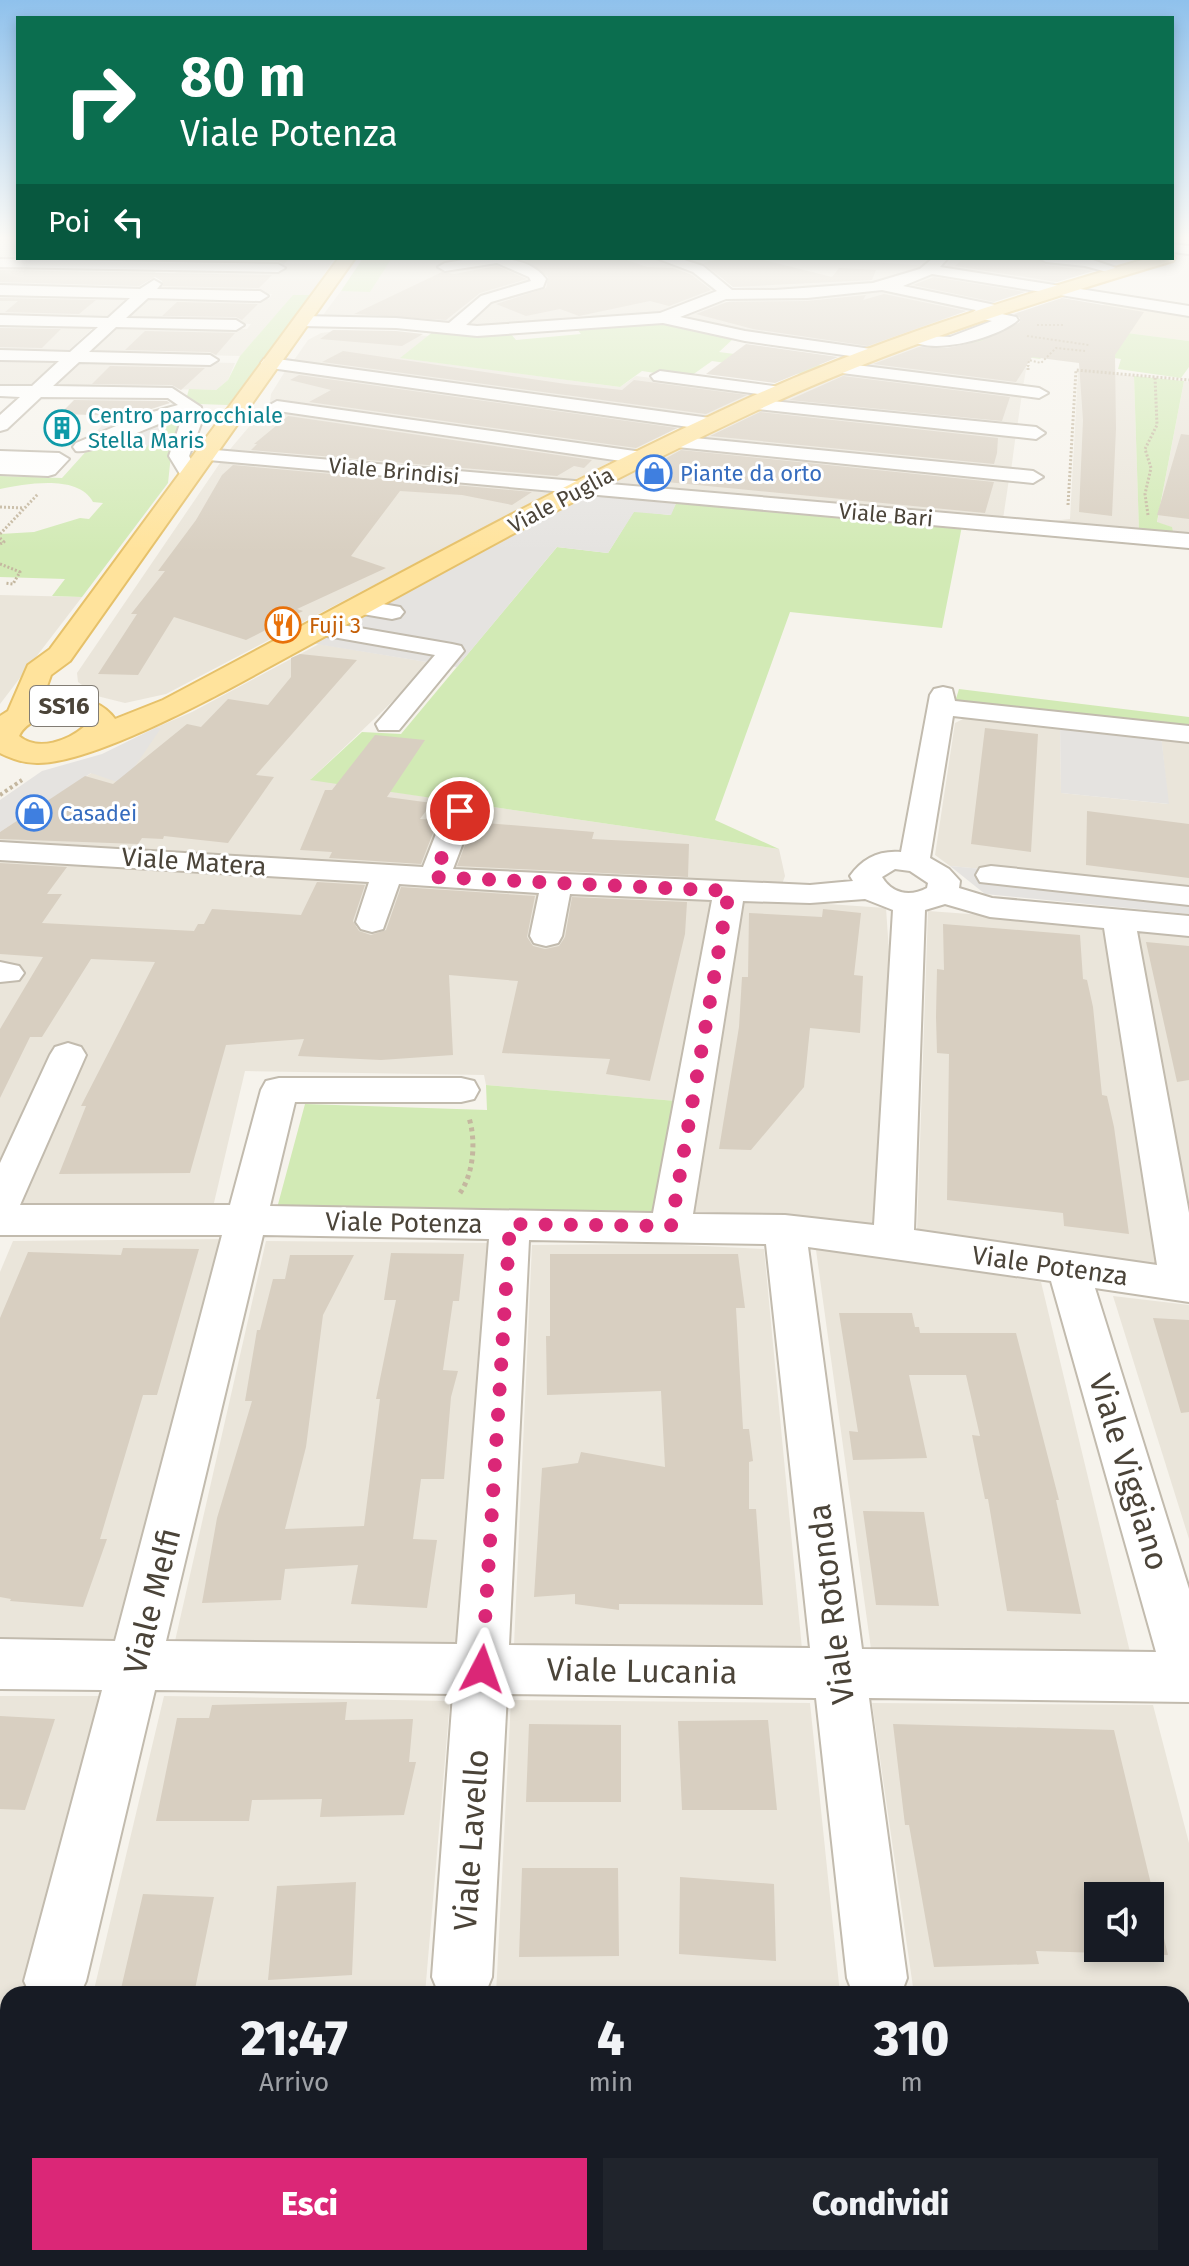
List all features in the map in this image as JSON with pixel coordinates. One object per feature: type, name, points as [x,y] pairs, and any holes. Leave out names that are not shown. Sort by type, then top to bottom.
[{"type":"main road","name":"SS16","points":[[9,746],[38,671],[60,655],[286,342]]},
{"type":"main road","name":"Viale Puglia","points":[[79,729],[149,723],[194,693],[642,458],[753,404],[905,342]]},
{"type":"main road","name":"SS16","points":[[60,655],[54,677],[79,729]]},
{"type":"main road","name":"Viale Puglia","points":[[79,729],[194,693]]},
{"type":"main road","name":"SS16","points":[[9,746],[49,707],[79,729]]},
{"type":"main road","name":"SS16","points":[[9,746],[79,729]]},
{"type":"street","points":[[0,425],[91,342]]},
{"type":"street","points":[[786,342],[872,354]]},
{"type":"street","points":[[0,355],[210,360]]},
{"type":"street","points":[[270,363],[710,424]]},
{"type":"street","points":[[1030,527],[1041,363]]},
{"type":"street","points":[[839,368],[1039,393]]},
{"type":"street","points":[[660,376],[781,392]]},
{"type":"street","points":[[0,391],[172,393],[192,407]]},
{"type":"street","points":[[753,404],[1035,455]]},
{"type":"street","points":[[277,406],[642,458]]},
{"type":"street","points":[[83,447],[149,419],[192,407]]},
{"type":"street","points":[[190,475],[179,456],[193,421],[192,407]]},
{"type":"street","points":[[674,442],[1035,455]]},
{"type":"street","name":"Viale Brindisi","points":[[204,455],[583,488]]},
{"type":"street","points":[[0,457],[59,459],[48,470],[0,468]]},
{"type":"street","name":"Viale Bari","points":[[583,488],[1181,540]]},
{"type":"street","points":[[359,607],[392,612]]},
{"type":"street","points":[[319,628],[452,651],[389,724]]},
{"type":"street","points":[[914,862],[942,701],[1189,734]]},
{"type":"street","points":[[434,877],[460,811]]},
{"type":"street","name":"Viale Matera","points":[[0,851],[556,885],[810,894],[870,889],[886,899],[926,898],[1189,926]]},
{"type":"street","points":[[870,889],[866,876],[875,866],[892,860],[914,862],[933,869],[944,881],[926,898],[893,1242]]},
{"type":"street","points":[[372,922],[387,874]]},
{"type":"street","points":[[991,875],[1189,896]]},
{"type":"street","points":[[546,936],[556,885]]},
{"type":"street","points":[[671,1226],[729,891]]},
{"type":"street","points":[[1119,918],[1185,1285]]},
{"type":"street","points":[[0,1206],[68,1055]]},
{"type":"street","name":"Viale Melfi","points":[[55,1981],[249,1220],[279,1090],[461,1090]]},
{"type":"street","name":"Viale Potenza","points":[[0,1220],[249,1220],[785,1230],[893,1242],[1185,1285]]},
{"type":"street","name":"Viale Lavello","points":[[462,1977],[510,1224]]},
{"type":"street","name":"Viale Rotonda","points":[[785,1230],[877,1978]]},
{"type":"street","name":"Viale Viggiano","points":[[1069,1270],[1189,1676]]},
{"type":"street","name":"Viale Lucania","points":[[0,1664],[1189,1676]]},
{"type":"path","points":[[1077,342],[1089,345]]},
{"type":"path","points":[[1041,363],[1056,348],[1085,351]]},
{"type":"path","points":[[1067,519],[1076,370],[1189,380]]},
{"type":"path","points":[[1155,377],[1157,425],[1145,449],[1151,468],[1145,494],[1151,520],[1181,540]]},
{"type":"path","points":[[0,544],[4,542],[0,536],[40,492]]},
{"type":"path","points":[[0,507],[25,508]]},
{"type":"path","points":[[0,564],[20,572],[13,584],[5,583]]},
{"type":"path","points":[[440,1223],[465,1186],[475,1138],[461,1090]]},
{"type":"shaded area","points":[[0,342],[78,342],[68,351],[0,349]]},
{"type":"shaded area","points":[[102,342],[253,342],[240,356],[91,352]]},
{"type":"shaded area","points":[[307,342],[422,342],[402,358],[620,387],[636,376],[759,392],[698,419],[292,363]]},
{"type":"shaded area","points":[[809,342],[884,342],[864,349]]},
{"type":"shaded area","points":[[916,342],[1028,358],[1023,387],[855,366]]},
{"type":"shaded area","points":[[0,358],[59,359],[28,387],[0,387]]},
{"type":"shaded area","points":[[84,359],[235,363],[228,380],[216,390],[53,387]]},
{"type":"shaded area","points":[[287,368],[688,423],[630,452],[270,402],[271,394]]},
{"type":"shaded area","points":[[843,371],[1022,394],[1017,428],[768,403]]},
{"type":"shaded area","points":[[1078,371],[1134,376],[1139,531],[1052,521],[1070,519]]},
{"type":"shaded area","points":[[1184,381],[1189,382],[1189,534],[1173,532],[1171,527],[1157,523]]},
{"type":"shaded area","points":[[757,407],[1016,433],[1011,471],[688,439]]},
{"type":"shaded area","points":[[265,408],[618,458],[566,484],[226,454]]},
{"type":"shaded area","points":[[110,417],[170,419],[145,449],[82,447]]},
{"type":"shaded area","points":[[676,446],[1009,479],[1003,519],[605,484]]},
{"type":"shaded area","points":[[222,460],[557,489],[166,694],[125,703],[97,696],[78,682],[77,673]]},
{"type":"shaded area","points":[[590,493],[678,499],[671,515],[634,512],[608,553],[557,547],[457,667],[304,642]]},
{"type":"shaded area","points":[[0,595],[82,597],[0,704]]},
{"type":"shaded area","points":[[319,644],[433,663],[311,779],[453,801],[426,870],[0,843],[0,832],[161,728],[157,727],[192,712]]},
{"type":"shaded area","points":[[971,715],[1060,725],[1061,793],[1168,804],[1161,735],[1189,739],[1189,888],[950,866],[935,855],[955,723]]},
{"type":"shaded area","points":[[1060,725],[1161,735],[1169,804],[1061,793]]},
{"type":"shaded area","points":[[157,727],[161,728],[123,784],[91,773],[0,832],[0,800],[42,771],[102,754]]},
{"type":"shaded area","points":[[473,804],[779,849],[785,876],[781,887],[448,872]]},
{"type":"shaded area","points":[[0,858],[374,880],[356,927],[380,929],[398,881],[544,890],[532,941],[557,942],[568,892],[714,897],[676,1101],[486,1085],[484,1075],[245,1071],[213,1207],[20,1206],[88,1053],[51,1052],[0,1159]]},
{"type":"shaded area","points":[[950,866],[1189,888],[1189,914],[985,894]]},
{"type":"shaded area","points":[[741,898],[886,908],[891,981],[877,1226],[785,1215],[690,1212]]},
{"type":"shaded area","points":[[928,911],[1106,924],[1160,1267],[917,1231]]},
{"type":"shaded area","points":[[1135,927],[1189,933],[1189,1232]]},
{"type":"shaded area","points":[[224,1239],[113,1641],[0,1640],[0,1272],[13,1241]]},
{"type":"shaded area","points":[[266,1241],[489,1243],[457,1645],[175,1641]]},
{"type":"shaded area","points":[[661,1244],[764,1249],[802,1649],[514,1645],[532,1245]]},
{"type":"shaded area","points":[[816,1250],[845,1251],[1041,1282],[1130,1652],[871,1649]]},
{"type":"shaded area","points":[[1113,1296],[1189,1305],[1189,1539]]},
{"type":"shaded area","points":[[0,1696],[100,1696],[24,1986],[0,1986]]},
{"type":"shaded area","points":[[164,1696],[450,1701],[426,1986],[95,1986]]},
{"type":"shaded area","points":[[511,1700],[810,1703],[839,1986],[496,1986]]},
{"type":"shaded area","points":[[872,1703],[1153,1705],[1189,1843],[1189,1986],[913,1986]]},
{"type":"green space","points":[[252,342],[276,342],[228,405],[198,404],[187,396],[189,389],[216,390],[228,380],[240,356]]},
{"type":"green space","points":[[420,342],[730,342],[719,352],[822,365],[801,374],[712,361],[688,378],[642,371],[620,387],[400,358]]},
{"type":"green space","points":[[973,342],[1189,342],[1189,367],[1181,378],[1118,369],[1121,359],[1051,349],[1040,359],[959,347]]},
{"type":"green space","points":[[1134,376],[1184,381],[1157,522],[1172,527],[1173,532],[1139,531]]},
{"type":"green space","points":[[170,419],[186,419],[171,455],[168,483],[82,597],[52,596],[65,579],[0,577],[0,534],[34,532],[80,518],[89,519],[103,503],[93,502],[86,493],[64,484],[0,489],[0,476],[62,478],[90,447]]},
{"type":"green space","points":[[678,499],[962,526],[942,628],[790,612],[715,820],[779,849],[310,780],[362,732],[401,734],[557,547],[608,553],[634,511],[670,515]]},
{"type":"green space","points":[[959,689],[1189,717],[1189,728],[955,702]]},
{"type":"green space","points":[[486,1085],[676,1101],[656,1211],[277,1208],[305,1104],[487,1110]]},
{"type":"building","points":[[0,342],[48,342],[42,348],[0,347]]},
{"type":"building","points":[[134,342],[227,342],[216,355],[210,352],[125,350]]},
{"type":"building","points":[[352,342],[409,342],[402,346]]},
{"type":"building","points":[[839,342],[880,342],[868,346]]},
{"type":"building","points":[[977,342],[1124,342],[1115,355],[1112,516],[1079,512],[1083,420],[1079,363],[1032,357],[1016,382],[873,364],[919,347],[947,348]]},
{"type":"building","points":[[746,344],[838,357],[775,383],[706,374]]},
{"type":"building","points":[[343,351],[566,384],[622,390],[634,380],[747,395],[706,414],[322,362]]},
{"type":"building","points":[[110,366],[205,368],[181,390],[172,385],[92,384]]},
{"type":"building","points":[[299,375],[677,428],[636,448],[309,402],[331,390],[290,380]]},
{"type":"building","points":[[843,376],[1010,397],[1002,421],[789,400]]},
{"type":"building","points":[[74,400],[170,403],[142,412],[128,412],[124,416],[60,414]]},
{"type":"building","points":[[760,412],[998,438],[997,453],[994,464],[710,436]]},
{"type":"building","points":[[288,416],[592,460],[584,468],[574,466],[557,476],[251,450]]},
{"type":"building","points":[[1181,434],[1189,435],[1189,519],[1157,515]]},
{"type":"building","points":[[681,450],[994,482],[985,513],[646,480],[659,462]]},
{"type":"building","points":[[233,465],[532,492],[512,505],[462,495],[400,491],[351,556],[386,568],[297,609],[303,611],[246,640],[174,617],[138,675],[98,674],[137,614],[131,614],[165,571],[158,571],[196,520],[222,475]]},
{"type":"building","points":[[300,654],[357,660],[256,775],[274,777],[228,843],[164,836],[163,839],[142,838],[138,844],[0,839],[0,832],[85,776],[113,784],[187,724],[201,727],[228,699],[268,705],[291,677],[291,658]]},
{"type":"building","points":[[985,728],[1038,734],[1031,852],[971,844]]},
{"type":"building","points":[[375,735],[425,740],[387,797],[432,803],[420,819],[438,820],[421,864],[329,858],[332,852],[300,850],[325,790],[332,790]]},
{"type":"building","points":[[1087,811],[1189,824],[1189,878],[1086,865]]},
{"type":"building","points":[[474,822],[594,832],[592,839],[689,844],[688,877],[457,866]]},
{"type":"building","points":[[0,863],[67,867],[47,894],[62,894],[42,923],[194,931],[198,924],[204,924],[212,909],[301,915],[317,882],[365,885],[353,921],[359,931],[371,935],[386,930],[401,887],[535,896],[527,937],[533,946],[545,949],[559,946],[565,937],[572,897],[687,902],[685,934],[650,1081],[606,1074],[610,1059],[502,1053],[518,981],[449,975],[453,1055],[381,1060],[298,1056],[304,1039],[226,1045],[190,1173],[59,1174],[86,1106],[81,1106],[155,962],[91,959],[42,1037],[30,1037],[0,1098],[0,1029],[43,957],[0,954]]},
{"type":"building","points":[[823,909],[861,913],[854,975],[863,976],[860,1033],[810,1028],[804,1087],[751,1150],[719,1149],[739,1027],[742,977],[748,977],[749,913],[822,917]]},
{"type":"building","points":[[943,924],[1080,935],[1083,979],[1087,980],[1093,1007],[1102,1095],[1107,1096],[1114,1127],[1129,1234],[1064,1226],[1063,1213],[947,1200],[949,1054],[937,1053],[936,1017],[937,969],[944,970]]},
{"type":"building","points":[[1146,942],[1189,946],[1189,1080],[1177,1082]]},
{"type":"building","points":[[123,1248],[199,1249],[157,1395],[143,1395],[100,1539],[107,1539],[83,1607],[10,1601],[0,1597],[0,1318],[28,1252],[121,1255]]},
{"type":"building","points":[[391,1253],[464,1254],[459,1301],[453,1301],[443,1370],[458,1371],[451,1397],[444,1479],[421,1479],[413,1539],[437,1540],[427,1608],[351,1604],[358,1565],[285,1569],[281,1600],[202,1603],[217,1518],[252,1401],[245,1401],[257,1330],[260,1330],[273,1279],[285,1279],[290,1255],[354,1255],[323,1315],[306,1447],[285,1529],[364,1526],[380,1399],[376,1399],[396,1300],[384,1300]]},
{"type":"building","points":[[550,1254],[738,1254],[745,1308],[736,1308],[743,1429],[749,1429],[753,1461],[749,1462],[749,1509],[756,1509],[763,1605],[619,1604],[619,1610],[575,1604],[575,1594],[534,1597],[542,1468],[578,1463],[581,1452],[665,1467],[661,1391],[547,1395]]},
{"type":"building","points":[[839,1313],[912,1313],[915,1327],[919,1327],[920,1333],[1016,1333],[1059,1500],[1056,1500],[1081,1614],[1007,1611],[988,1499],[985,1499],[972,1435],[980,1436],[966,1375],[909,1375],[927,1458],[853,1460],[849,1431],[858,1432]]},
{"type":"building","points":[[1153,1318],[1189,1320],[1189,1412],[1181,1413]]},
{"type":"building","points":[[863,1511],[924,1512],[939,1606],[876,1605]]},
{"type":"building","points":[[347,1702],[345,1720],[413,1719],[409,1762],[416,1762],[404,1815],[320,1817],[322,1799],[252,1800],[249,1821],[156,1821],[177,1718],[209,1718],[212,1705]]},
{"type":"building","points":[[0,1716],[55,1719],[25,1810],[0,1809]]},
{"type":"building","points":[[768,1720],[777,1810],[682,1810],[678,1721]]},
{"type":"building","points":[[529,1724],[621,1725],[621,1802],[526,1802]]},
{"type":"building","points":[[893,1724],[1114,1730],[1150,1882],[1084,1882],[1084,1952],[1036,1951],[1039,1964],[934,1967],[909,1825],[905,1825]]},
{"type":"building","points":[[522,1868],[618,1868],[619,1956],[519,1957]]},
{"type":"building","points":[[680,1877],[774,1884],[776,1961],[679,1954]]},
{"type":"building","points":[[356,1882],[352,1975],[268,1980],[277,1886]]},
{"type":"building","points":[[143,1894],[214,1897],[196,1986],[122,1986]]},
{"type":"place","name":"Centro parrocchiale Stella Maris","points":[[62,428]]},
{"type":"place","name":"Piante da orto","points":[[654,473]]},
{"type":"place","name":"Fuji 3","points":[[283,625]]},
{"type":"place","name":"Casadei","points":[[34,813]]},
{"type":"route","points":[[460,811],[434,877],[729,891],[671,1226],[510,1224],[482,1669]]}]
